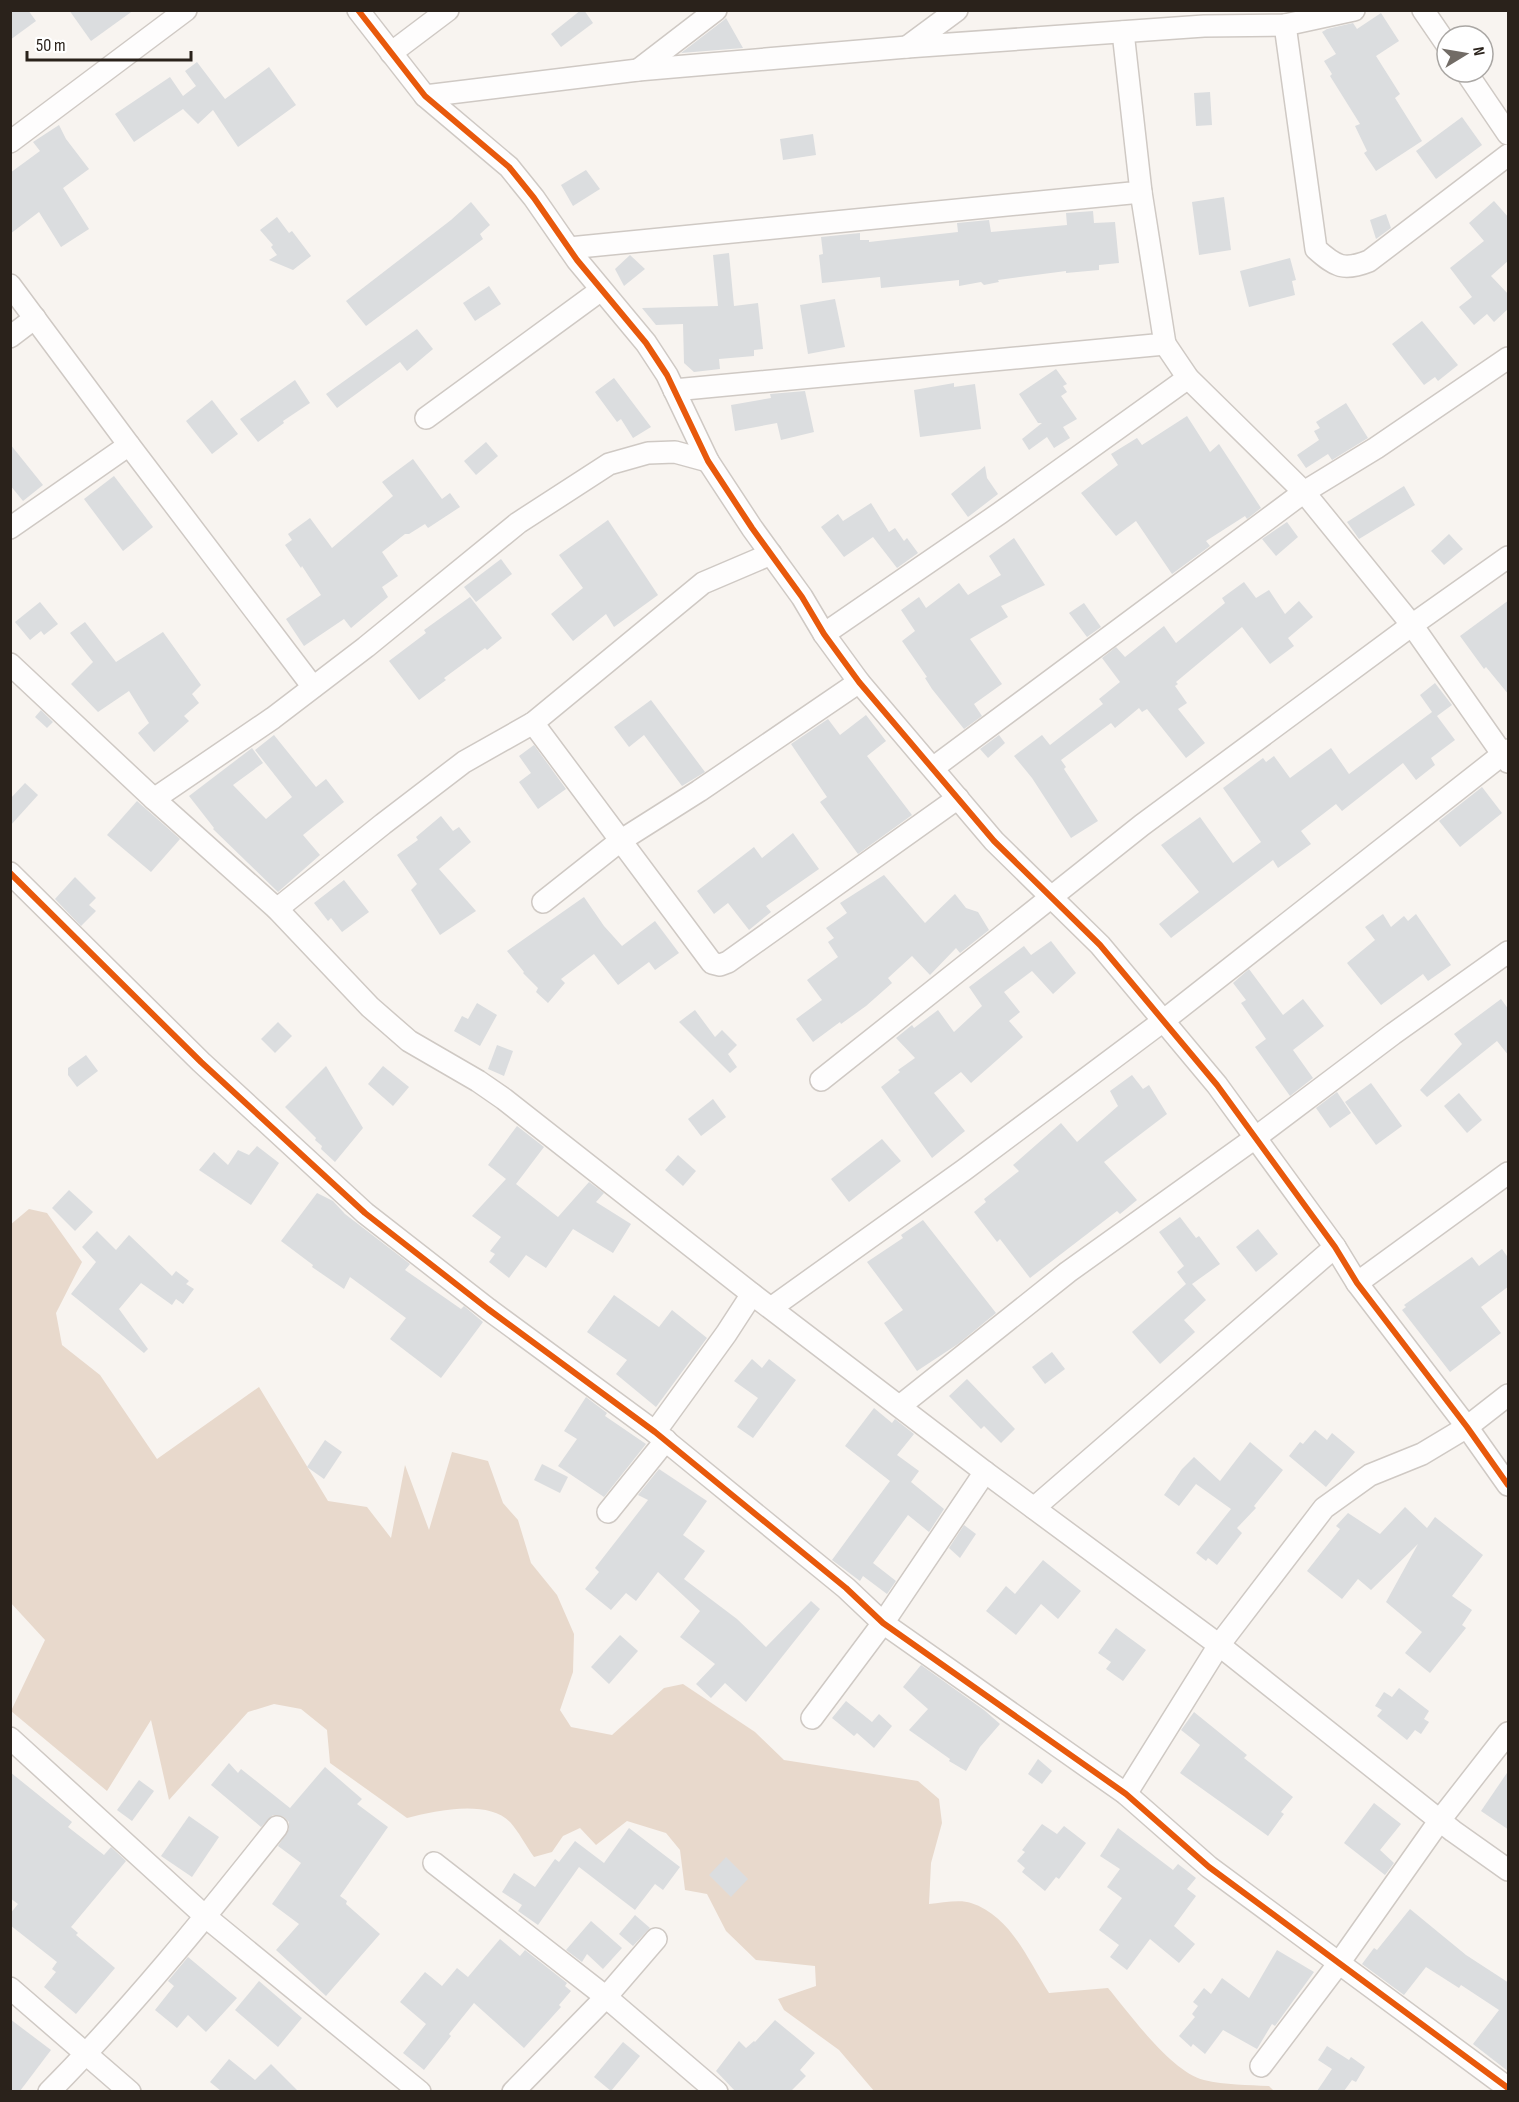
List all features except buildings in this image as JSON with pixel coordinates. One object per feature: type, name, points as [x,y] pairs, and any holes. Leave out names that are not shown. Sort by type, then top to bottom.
[{"type":"street","points":[[10,142],[186,10]]},
{"type":"street","points":[[358,10],[425,96],[509,167],[568,248],[646,343],[674,390],[708,461],[802,597],[824,634],[859,682],[994,841],[1100,945],[1217,1085],[1335,1247],[1358,1283],[1509,1485]]},
{"type":"street","points":[[392,53],[448,10]]},
{"type":"street","points":[[638,70],[716,10]]},
{"type":"street","points":[[907,47],[957,10]]},
{"type":"street","points":[[1204,26],[1226,10]]},
{"type":"street","points":[[425,96],[638,70],[907,47],[1204,26],[1286,25],[1354,10]]},
{"type":"street","points":[[1423,10],[1435,28]]},
{"type":"street","points":[[1286,25],[1316,249],[1334,264],[1353,268],[1369,261],[1509,155]]},
{"type":"street","points":[[771,1308],[964,1170],[1163,1021],[1506,755],[1412,625],[1304,492],[1188,378],[1165,344],[1141,192],[1123,32]]},
{"type":"street","points":[[1474,84],[1509,134]]},
{"type":"street","points":[[568,248],[1141,192]]},
{"type":"street","points":[[10,285],[313,687]]},
{"type":"street","points":[[426,418],[601,290]]},
{"type":"street","points":[[10,337],[35,318]]},
{"type":"street","points":[[674,390],[1165,344]]},
{"type":"street","points":[[933,768],[1304,492],[1376,448],[1509,358]]},
{"type":"street","points":[[824,634],[1000,513],[1188,378]]},
{"type":"street","points":[[10,528],[129,445]]},
{"type":"street","points":[[154,799],[273,718],[366,647],[518,523],[609,464],[648,453],[675,452],[708,461]]},
{"type":"street","points":[[277,909],[464,762],[533,723],[703,583],[771,554]]},
{"type":"street","points":[[821,1080],[1142,825],[1412,625],[1509,557]]},
{"type":"street","points":[[10,664],[154,799],[277,909],[370,1007],[409,1041],[478,1081],[504,1099],[752,1294],[985,1472],[1219,1645],[1440,1820],[1509,1870]]},
{"type":"street","points":[[543,902],[620,841],[699,791],[859,682]]},
{"type":"street","points":[[533,723],[712,963],[720,965],[728,962],[958,798]]},
{"type":"street","points":[[10,873],[201,1062],[365,1213],[488,1309],[660,1436],[846,1588],[883,1623],[1126,1794],[1209,1867],[1509,2088]]},
{"type":"street","points":[[900,1407],[1068,1272],[1509,952]]},
{"type":"street","points":[[1358,1283],[1509,1173]]},
{"type":"street","points":[[1034,1508],[1335,1247]]},
{"type":"street","points":[[608,1512],[752,1294]]},
{"type":"street","points":[[1126,1794],[1219,1645],[1324,1508],[1370,1475],[1422,1454],[1467,1427],[1509,1395]]},
{"type":"street","points":[[812,1718],[883,1623],[985,1472]]},
{"type":"street","points":[[1260,2066],[1339,1963],[1440,1820],[1509,1733]]},
{"type":"street","points":[[10,1738],[206,1917],[420,2091]]},
{"type":"street","points":[[49,2091],[86,2054],[206,1917],[277,1827]]},
{"type":"street","points":[[434,1863],[606,1997],[717,2091]]},
{"type":"street","points":[[513,2091],[606,1997],[656,1939]]},
{"type":"street","points":[[10,1988],[130,2091]]},
{"type":"shaded area","points":[[29,1209],[47,1213],[82,1262],[56,1313],[62,1345],[100,1375],[157,1459],[259,1387],[328,1501],[367,1507],[391,1538],[405,1465],[429,1530],[452,1452],[488,1461],[503,1503],[518,1520],[531,1563],[557,1595],[574,1634],[573,1672],[560,1710],[571,1727],[612,1735],[664,1688],[683,1684],[755,1732],[784,1760],[918,1781],[939,1799],[942,1823],[931,1863],[929,1904],[956,1901],[971,1903],[985,1909],[1008,1928],[1026,1953],[1049,1993],[1108,1988],[1152,2041],[1191,2075],[1220,2083],[1269,2086],[1274,2091],[874,2091],[839,2050],[784,2010],[778,1999],[816,1986],[815,1966],[756,1960],[726,1931],[707,1894],[685,1890],[680,1850],[666,1833],[627,1821],[596,1845],[580,1828],[563,1836],[552,1852],[534,1857],[510,1822],[488,1811],[446,1810],[407,1818],[330,1763],[327,1730],[301,1709],[274,1704],[248,1712],[169,1800],[151,1720],[107,1791],[11,1711],[45,1640],[10,1602],[10,1225]]},
{"type":"cycle path","points":[[358,10],[425,96],[509,167],[534,198],[577,260],[646,343],[667,375],[708,461],[752,528],[802,597],[824,634],[859,682],[994,841],[1100,945],[1217,1085],[1335,1247],[1357,1283],[1467,1427],[1508,1485]]},
{"type":"cycle path","points":[[10,873],[201,1062],[365,1213],[488,1309],[655,1432],[846,1588],[883,1623],[1126,1794],[1209,1867],[1508,2088]]}]
